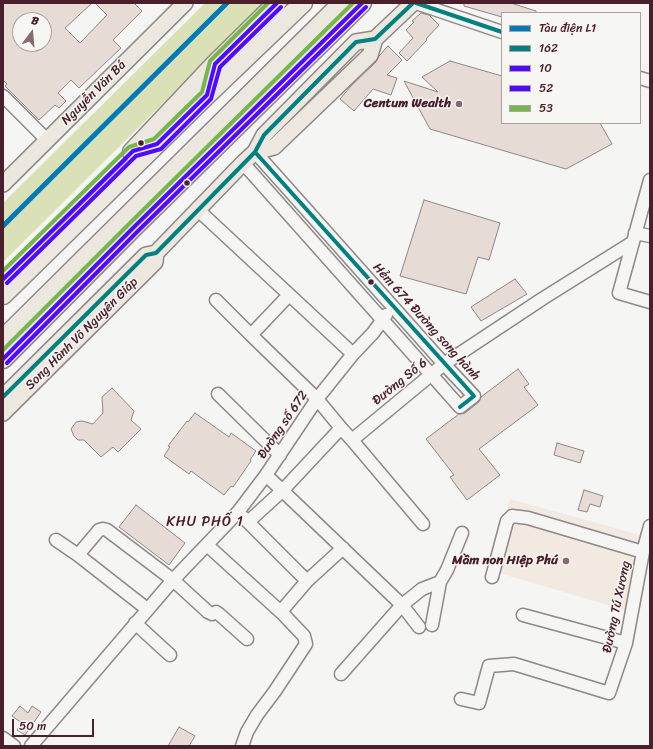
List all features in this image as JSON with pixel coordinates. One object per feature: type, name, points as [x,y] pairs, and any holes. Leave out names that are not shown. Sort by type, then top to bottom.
[{"type":"highway","points":[[3,279],[133,152],[215,64],[277,3]]},
{"type":"highway","points":[[3,295],[303,3]]},
{"type":"highway","points":[[3,339],[342,3]]},
{"type":"highway","points":[[3,359],[134,227],[362,3]]},
{"type":"highway","points":[[207,95],[215,64]]},
{"type":"highway","points":[[133,152],[157,144]]},
{"type":"main road","points":[[255,152],[274,147],[370,55],[375,39],[415,3]]},
{"type":"main road","name":"Nguyễn Văn Bá","points":[[3,184],[177,5]]},
{"type":"main road","name":"Song Hành Võ Nguyên Giáp","points":[[3,397],[146,255],[156,253],[197,209],[255,152]]},
{"type":"main road","name":"Song Hành Võ Nguyên Giáp","points":[[3,413],[155,262],[156,253]]},
{"type":"street","points":[[415,3],[501,32]]},
{"type":"street","points":[[3,96],[47,140]]},
{"type":"street","name":"Hẻm 674 Đường song hành","points":[[243,163],[460,408],[474,396],[255,152]]},
{"type":"street","points":[[650,180],[620,293],[650,302]]},
{"type":"street","points":[[197,209],[353,354]]},
{"type":"street","points":[[634,238],[650,236]]},
{"type":"street","name":"Đường Số 6","points":[[352,440],[444,364],[634,238]]},
{"type":"street","points":[[251,335],[289,295]]},
{"type":"street","points":[[216,300],[317,399],[424,524]]},
{"type":"street","name":"Đường số 672","points":[[31,746],[172,580],[238,512],[280,455],[317,399],[353,354],[373,333],[392,306]]},
{"type":"street","points":[[218,394],[280,455]]},
{"type":"street","points":[[248,522],[283,490],[341,428]]},
{"type":"street","points":[[266,475],[402,605],[419,627]]},
{"type":"street","points":[[238,512],[307,581]]},
{"type":"street","points":[[492,576],[508,521],[512,516],[528,518],[643,552]]},
{"type":"street","name":"Đường Tú Xương","points":[[461,699],[479,704],[488,666],[514,664],[609,693],[626,643],[643,552],[650,526]]},
{"type":"street","points":[[78,555],[99,530],[106,530],[172,580],[208,612],[212,614],[216,612],[247,638]]},
{"type":"street","points":[[432,624],[440,582],[447,570],[462,533]]},
{"type":"street","points":[[56,540],[78,555],[147,609]]},
{"type":"street","points":[[207,545],[283,614],[304,636],[306,644],[257,715],[247,732],[242,746]]},
{"type":"street","points":[[283,614],[283,609],[307,581],[343,548]]},
{"type":"street","points":[[341,674],[402,605],[422,589],[440,582]]},
{"type":"street","points":[[523,615],[626,643]]},
{"type":"street","points":[[135,623],[170,655]]},
{"type":"street","points":[[3,738],[14,746]]},
{"type":"shaded area","name":"Mầm non Hiệp Phú","points":[[510,499],[647,537],[628,611],[489,570]]},
{"type":"green space","points":[[205,3],[264,3],[3,262],[3,203]]},
{"type":"building","points":[[3,3],[92,3],[65,28],[80,43],[107,15],[95,3],[134,3],[142,11],[113,40],[121,48],[79,88],[71,80],[58,93],[66,101],[59,108],[55,105],[39,120],[5,86],[7,84],[3,80]]},
{"type":"building","points":[[464,3],[511,3],[536,12],[501,12],[501,17],[464,6]]},
{"type":"building","points":[[421,13],[429,15],[439,25],[407,61],[399,53],[413,38],[406,30],[414,22],[412,21]]},
{"type":"building","points":[[388,46],[402,60],[387,75],[397,78],[391,95],[373,89],[354,111],[340,99],[376,62]]},
{"type":"building","name":"Centum Wealth","points":[[450,61],[501,76],[501,124],[601,124],[612,144],[566,169],[430,129],[404,81],[438,92],[422,77]]},
{"type":"building","points":[[424,200],[500,223],[489,260],[478,257],[466,294],[400,276]]},
{"type":"building","points":[[515,279],[527,294],[481,321],[471,307]]},
{"type":"building","points":[[518,369],[529,384],[524,387],[538,405],[479,449],[500,475],[467,500],[450,477],[454,475],[426,439],[459,414],[465,413],[479,402],[481,397]]},
{"type":"building","points":[[112,388],[134,411],[131,420],[141,429],[118,452],[113,447],[101,457],[84,440],[78,440],[74,436],[71,429],[76,422],[82,421],[93,424],[103,413],[102,397]]},
{"type":"building","points":[[195,413],[229,437],[231,433],[256,451],[233,487],[231,486],[224,495],[191,471],[189,474],[164,456],[170,447],[168,446]]},
{"type":"building","points":[[557,443],[584,451],[580,463],[554,455]]},
{"type":"building","points":[[584,490],[603,496],[600,507],[590,504],[587,512],[578,510]]},
{"type":"building","points":[[136,505],[185,543],[169,565],[119,527]]},
{"type":"building","points":[[20,706],[28,713],[32,706],[41,712],[25,735],[17,730],[22,723],[12,716]]},
{"type":"building","points":[[179,727],[195,736],[189,746],[168,746]]},
{"type":"metro line","name":"L1","points":[[3,226],[227,3]]},
{"type":"transit line","name":"53","points":[[3,271],[129,147],[154,139],[202,92],[210,61],[268,3]]},
{"type":"transit line","name":"10","points":[[3,279],[133,151],[157,144],[207,95],[215,64],[277,3]]},
{"type":"transit line","name":"53","points":[[3,350],[353,3]]},
{"type":"transit line","name":"10","points":[[3,359],[134,227],[362,3]]},
{"type":"transit line","name":"162","points":[[3,397],[146,255],[156,253],[255,152],[264,135],[356,42],[375,39],[413,3]]},
{"type":"transit line","name":"162","points":[[416,3],[501,32]]},
{"type":"transit line","name":"52","points":[[7,283],[136,156],[161,149],[211,99],[220,67],[281,7]]},
{"type":"transit line","name":"52","points":[[7,363],[138,231],[366,7]]},
{"type":"transit line","name":"162","points":[[255,152],[474,396],[460,407]]},
{"type":"place","name":"Centum Wealth","points":[[459,104]]},
{"type":"place","name":"Mầm non Hiệp Phú","points":[[566,561]]},
{"type":"district","name":"KHU PHỐ 1","points":[[205,522]]}]
